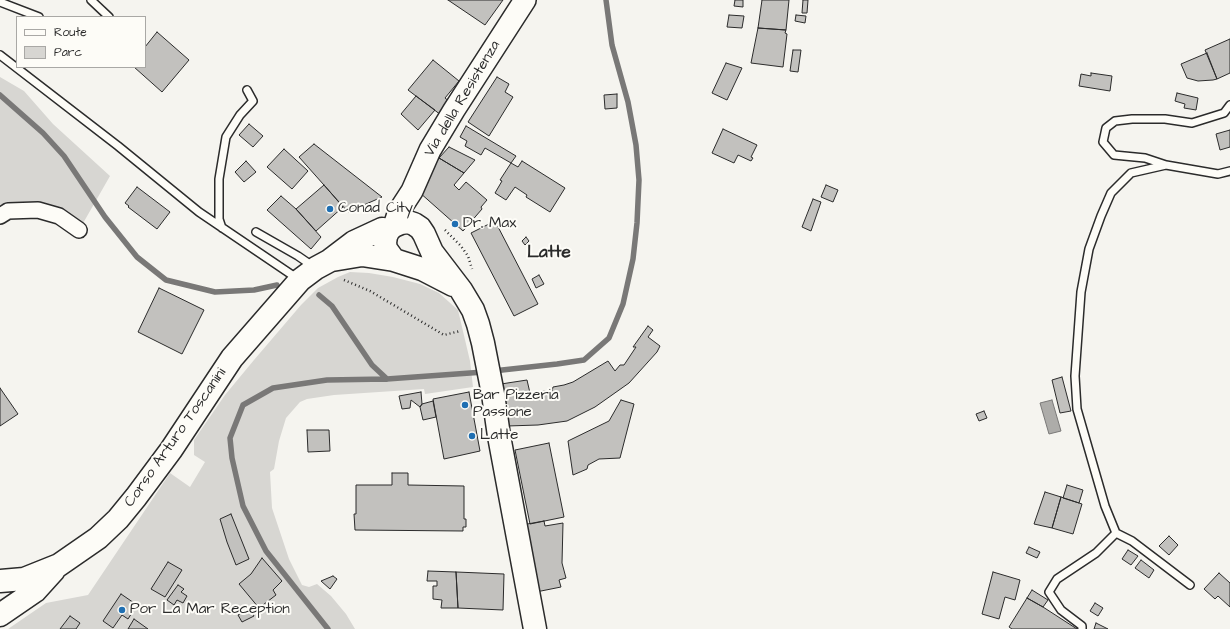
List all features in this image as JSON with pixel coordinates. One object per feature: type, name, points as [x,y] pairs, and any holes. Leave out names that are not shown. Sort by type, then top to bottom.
[{"type":"main road","points":[[406,228],[426,240],[424,253],[414,262],[401,262],[386,250],[386,236],[406,228]]},
{"type":"main road","points":[[406,228],[432,252],[460,288],[473,310],[475,336],[494,394],[499,436],[535,629]]},
{"type":"main road","name":"Corso Arturo Toscanini","points":[[0,581],[24,579],[59,565],[98,538],[118,519],[171,450],[232,358],[315,270],[354,242],[374,232],[382,229],[406,228]]},
{"type":"main road","points":[[315,270],[362,255],[401,262],[422,269],[460,288]]},
{"type":"main road","points":[[0,615],[35,591],[59,565]]},
{"type":"street","name":"Via della Resistenza","points":[[406,228],[409,214],[406,200],[430,150],[454,110],[526,0]]},
{"type":"street","points":[[0,216],[8,211],[38,210],[59,216],[79,230]]},
{"type":"lane","points":[[91,0],[108,16]]},
{"type":"lane","points":[[0,2],[36,16]]},
{"type":"lane","points":[[0,54],[16,66]]},
{"type":"lane","points":[[18,68],[118,146],[198,212],[222,228],[315,270]]},
{"type":"lane","points":[[222,228],[219,219],[219,179],[226,137],[240,115],[253,101],[247,90]]},
{"type":"lane","points":[[1230,106],[1224,113],[1192,123],[1165,119],[1132,119],[1116,121],[1106,128],[1103,142],[1114,155],[1145,158],[1166,165],[1218,174],[1230,171]]},
{"type":"lane","points":[[1166,165],[1131,173],[1111,193],[1101,216],[1089,249],[1081,292],[1075,376],[1077,409],[1105,506],[1116,533],[1132,541],[1190,585]]},
{"type":"lane","points":[[256,232],[298,256],[315,270]]},
{"type":"lane","points":[[1082,629],[1082,626],[1061,610],[1049,592],[1057,579],[1096,553],[1116,533]]},
{"type":"path","points":[[315,270],[370,291],[444,335],[475,336]]},
{"type":"green space","points":[[0,77],[24,91],[53,124],[110,176],[82,225],[24,210],[0,222]]},
{"type":"green space","points":[[350,272],[369,273],[393,277],[420,284],[439,293],[458,310],[470,361],[473,387],[425,394],[424,389],[334,395],[307,399],[300,402],[286,418],[279,441],[274,469],[270,472],[272,508],[289,559],[302,585],[309,587],[317,584],[331,596],[346,614],[355,629],[8,629],[46,603],[88,595],[170,473],[190,487],[205,462],[194,455],[194,440],[225,395],[301,305],[318,288]]},
{"type":"shaded area","points":[[1052,400],[1061,431],[1049,434],[1040,403]]},
{"type":"building","points":[[448,0],[503,0],[485,25]]},
{"type":"building","points":[[735,0],[743,0],[743,7],[734,6]]},
{"type":"building","points":[[762,0],[789,0],[786,30],[758,28]]},
{"type":"building","points":[[803,0],[808,0],[807,13],[802,13]]},
{"type":"building","points":[[729,15],[744,16],[742,28],[727,27]]},
{"type":"building","points":[[796,15],[806,16],[805,23],[795,21]]},
{"type":"building","points":[[758,28],[786,30],[785,33],[787,34],[783,67],[751,63]]},
{"type":"building","points":[[157,32],[189,60],[162,92],[135,68],[146,68],[146,46]]},
{"type":"building","points":[[1230,39],[1230,73],[1217,79],[1205,50]]},
{"type":"building","points":[[793,50],[801,50],[798,72],[790,71]]},
{"type":"building","points":[[1207,53],[1217,79],[1198,81],[1187,78],[1181,64]]},
{"type":"building","points":[[433,60],[459,81],[445,98],[451,103],[441,115],[408,90]]},
{"type":"building","points":[[726,63],[742,68],[727,100],[712,93]]},
{"type":"building","points":[[1091,73],[1112,76],[1110,91],[1079,86],[1081,74],[1091,76]]},
{"type":"building","points":[[497,77],[509,84],[505,92],[513,97],[489,136],[468,122]]},
{"type":"building","points":[[1177,93],[1198,98],[1196,110],[1184,108],[1185,104],[1175,101]]},
{"type":"building","points":[[617,94],[617,108],[605,109],[604,95]]},
{"type":"building","points":[[416,96],[435,110],[418,130],[401,114]]},
{"type":"building","points":[[249,124],[263,136],[253,147],[239,135]]},
{"type":"building","points":[[466,126],[516,156],[511,163],[485,148],[481,155],[465,146],[467,141],[460,137]]},
{"type":"building","points":[[723,129],[757,145],[751,157],[753,158],[751,161],[738,155],[734,163],[712,153]]},
{"type":"building","points":[[1230,130],[1230,147],[1220,150],[1216,134]]},
{"type":"building","points":[[314,144],[382,197],[348,212],[299,157]]},
{"type":"building","points":[[449,147],[475,160],[464,173],[439,158]]},
{"type":"building","points":[[284,149],[308,171],[292,189],[267,167]]},
{"type":"building","points":[[439,158],[464,173],[454,185],[459,190],[466,182],[487,200],[481,207],[482,209],[463,231],[419,192]]},
{"type":"building","points":[[246,161],[256,172],[244,182],[235,172]]},
{"type":"building","points":[[522,161],[565,188],[550,212],[526,197],[527,195],[515,187],[506,200],[495,193],[502,181],[500,180],[511,163],[518,167]]},
{"type":"building","points":[[324,185],[343,207],[316,231],[296,209]]},
{"type":"building","points":[[826,185],[838,190],[833,202],[821,197]]},
{"type":"building","points":[[137,187],[170,212],[157,229],[128,207],[129,206],[125,203]]},
{"type":"building","points":[[281,196],[296,209],[321,237],[311,249],[267,210]]},
{"type":"building","points":[[813,199],[821,202],[811,231],[802,227]]},
{"type":"building","points":[[495,221],[538,304],[514,316],[471,233]]},
{"type":"building","points":[[526,237],[529,241],[525,245],[522,241]]},
{"type":"building","points":[[539,275],[544,284],[536,288],[532,279]]},
{"type":"building","points":[[159,288],[204,310],[182,354],[138,332]]},
{"type":"building","points":[[648,326],[653,330],[648,337],[660,346],[657,352],[629,383],[595,407],[567,421],[538,425],[507,426],[501,384],[527,380],[530,393],[545,391],[551,395],[553,387],[573,382],[608,361],[615,371],[620,365],[624,365],[636,347],[633,347]]},
{"type":"building","points":[[1062,377],[1071,411],[1060,413],[1052,380]]},
{"type":"building","points":[[0,388],[18,414],[0,426]]},
{"type":"building","points":[[421,392],[422,404],[420,407],[411,400],[410,408],[402,409],[399,396]]},
{"type":"building","points":[[469,392],[480,451],[444,459],[433,399]]},
{"type":"building","points":[[621,400],[634,404],[620,458],[599,459],[588,465],[587,469],[573,475],[568,441],[609,421]]},
{"type":"building","points":[[433,401],[436,417],[423,420],[420,407],[422,404]]},
{"type":"building","points":[[984,411],[987,418],[979,421],[976,414]]},
{"type":"building","points":[[307,430],[329,430],[330,451],[308,452]]},
{"type":"building","points":[[549,443],[564,517],[530,524],[515,450]]},
{"type":"building","points":[[392,473],[408,473],[408,485],[464,486],[464,519],[466,519],[466,527],[463,527],[463,531],[355,530],[354,514],[356,514],[356,485],[392,485]]},
{"type":"building","points":[[1067,485],[1083,490],[1079,503],[1063,498]]},
{"type":"building","points":[[1045,492],[1061,497],[1052,528],[1034,524]]},
{"type":"building","points":[[1061,497],[1082,504],[1073,534],[1052,528]]},
{"type":"building","points":[[231,514],[249,559],[236,565],[220,519]]},
{"type":"building","points":[[544,521],[545,526],[563,523],[562,563],[566,578],[559,580],[561,587],[536,592],[522,525]]},
{"type":"building","points":[[1169,536],[1178,545],[1169,555],[1159,546]]},
{"type":"building","points":[[1029,547],[1040,552],[1037,558],[1026,553]]},
{"type":"building","points":[[1128,550],[1138,556],[1131,565],[1122,559]]},
{"type":"building","points":[[262,558],[282,581],[273,590],[276,595],[259,608],[239,584],[251,574]]},
{"type":"building","points":[[1141,560],[1154,570],[1149,578],[1135,568]]},
{"type":"building","points":[[168,562],[182,570],[165,597],[151,589]]},
{"type":"building","points":[[428,571],[456,572],[458,608],[441,608],[442,600],[433,599],[433,586],[437,586],[437,581],[427,581]]},
{"type":"building","points":[[456,572],[504,574],[503,610],[458,608]]},
{"type":"building","points":[[993,572],[1020,580],[1015,600],[1005,597],[999,619],[982,614]]},
{"type":"building","points":[[1219,573],[1230,583],[1230,607],[1218,596],[1215,599],[1204,589]]},
{"type":"building","points":[[333,576],[337,579],[330,589],[321,581]]},
{"type":"building","points":[[178,585],[184,589],[181,592],[187,596],[183,603],[177,600],[174,605],[167,600]]},
{"type":"building","points":[[1032,590],[1048,600],[1043,607],[1027,598]]},
{"type":"building","name":"Por La Mar Reception","points":[[121,594],[137,605],[128,619],[122,615],[113,628],[103,621]]},
{"type":"building","points":[[1027,598],[1077,629],[1012,629],[1009,627]]},
{"type":"building","points":[[1095,603],[1103,608],[1098,616],[1090,611]]},
{"type":"building","points":[[250,608],[254,616],[242,622],[238,615]]},
{"type":"building","points":[[70,616],[80,623],[76,629],[60,629]]},
{"type":"building","points":[[134,619],[148,629],[128,629]]},
{"type":"building","points":[[1096,623],[1108,629],[1094,629]]},
{"type":"waterway","points":[[493,371],[584,360],[609,338],[623,304],[633,259],[637,223],[639,180],[636,145],[628,102],[612,45],[606,0]]},
{"type":"waterway","points":[[0,95],[43,133],[64,156],[105,217],[137,257],[166,280],[215,292],[254,290],[277,285]]},
{"type":"waterway","points":[[319,295],[332,306],[372,365],[387,379]]},
{"type":"waterway","points":[[328,629],[266,551],[243,506],[232,458],[230,438],[243,405],[273,388],[327,380],[387,379],[484,372]]},
{"type":"place","name":"Conad City","points":[[330,209]]},
{"type":"place","name":"Dr. Max","points":[[455,224]]},
{"type":"place","name":"Bar Pizzeria Passione","points":[[465,405]]},
{"type":"place","name":"Latte","points":[[472,436]]},
{"type":"place","name":"Por La Mar Reception","points":[[122,610]]},
{"type":"district","name":"Latte","points":[[549,253]]}]
